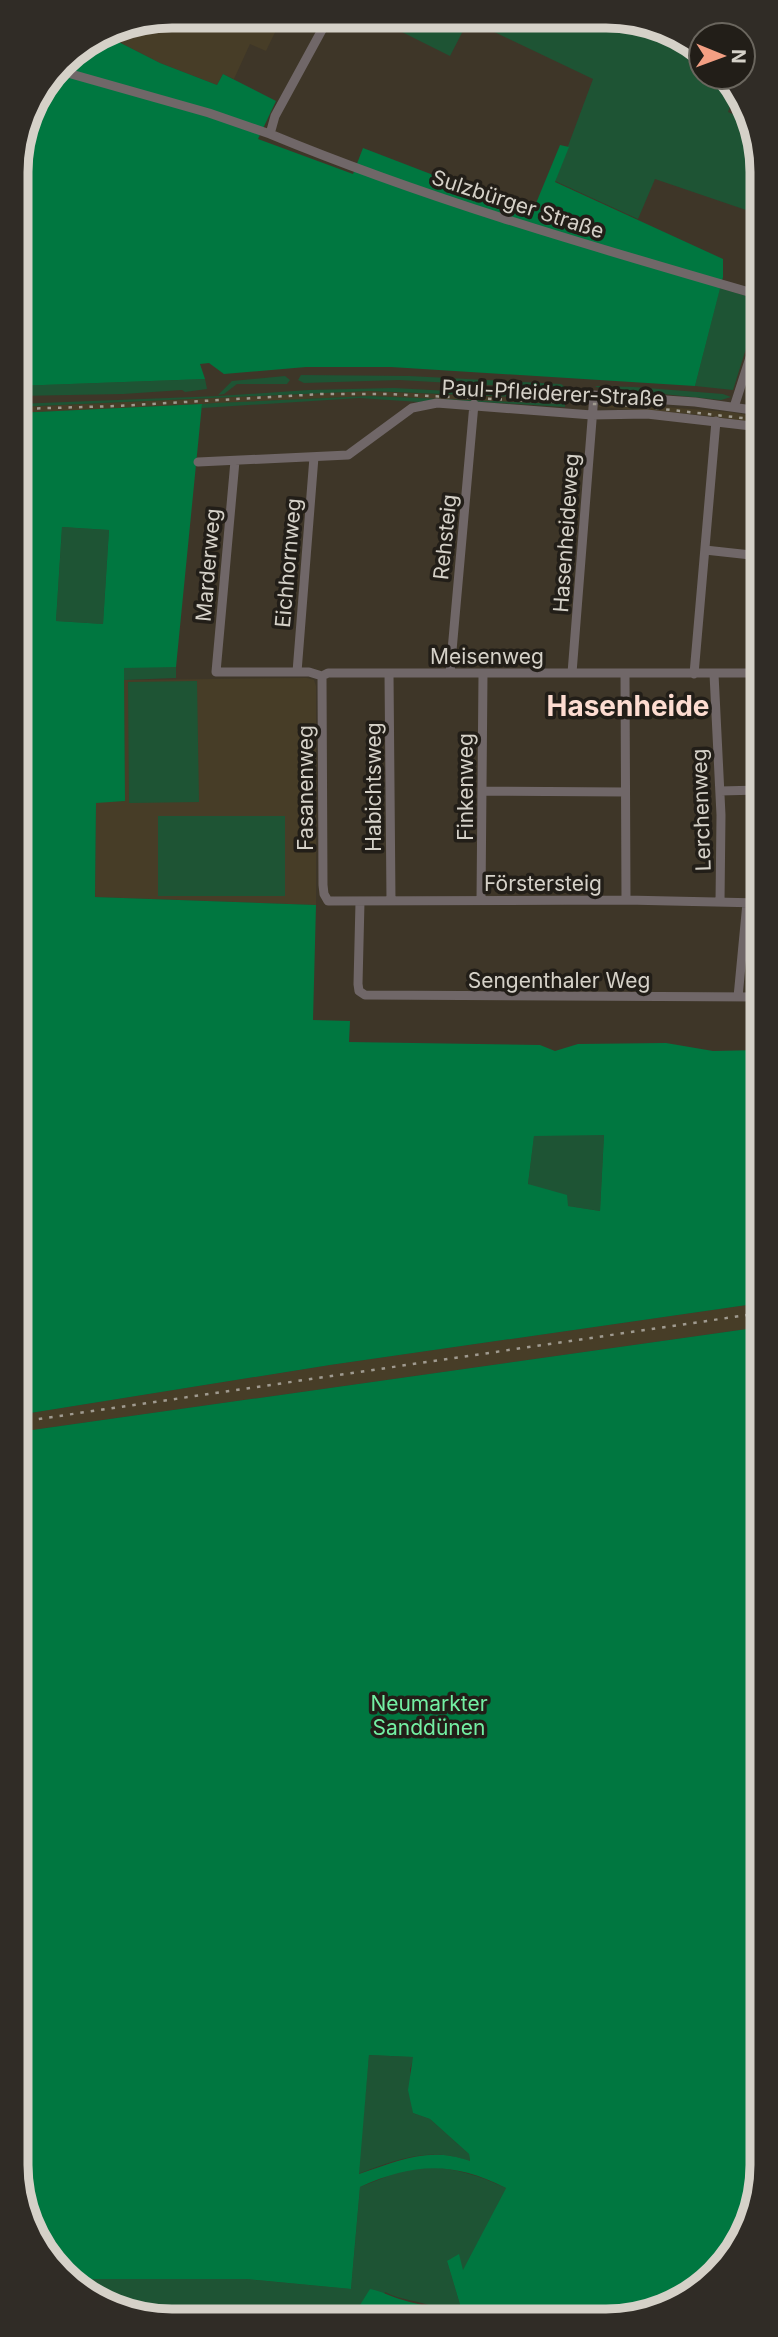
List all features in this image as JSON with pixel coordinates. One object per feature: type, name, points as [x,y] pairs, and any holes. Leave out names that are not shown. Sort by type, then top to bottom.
[{"type":"street","points":[[270,134],[275,116],[323,28]]},
{"type":"street","name":"Sulzbürger Straße","points":[[68,73],[209,113],[270,134],[349,167],[522,225],[750,292]]},
{"type":"street","points":[[750,360],[734,407],[750,409]]},
{"type":"street","name":"Hasenheideweg","points":[[572,673],[594,395],[734,407]]},
{"type":"street","name":"Paul-Pfleiderer-Straße","points":[[198,462],[352,453],[416,406],[437,403],[592,415],[647,414],[750,426]]},
{"type":"street","name":"Rehsteig","points":[[450,673],[474,404]]},
{"type":"street","points":[[694,674],[716,421]]},
{"type":"street","name":"Eichhornweg","points":[[297,672],[314,457]]},
{"type":"street","name":"Marderweg","points":[[216,672],[235,461]]},
{"type":"street","points":[[705,550],[750,555]]},
{"type":"street","name":"Meisenweg","points":[[216,672],[297,672],[322,676],[328,673],[750,673]]},
{"type":"street","name":"Habichtsweg","points":[[389,673],[391,901]]},
{"type":"street","name":"Finkenweg","points":[[481,900],[483,674]]},
{"type":"street","points":[[625,674],[626,900]]},
{"type":"street","name":"Lerchenweg","points":[[714,674],[720,791],[720,902]]},
{"type":"street","name":"Fasanenweg","points":[[322,676],[323,885],[327,900]]},
{"type":"street","points":[[720,791],[750,790]]},
{"type":"street","points":[[482,791],[625,792]]},
{"type":"street","name":"Förstersteig","points":[[327,900],[626,900],[747,903]]},
{"type":"street","name":"Sengenthaler Weg","points":[[360,902],[358,977],[362,995],[750,997]]},
{"type":"street","points":[[738,997],[747,903]]},
{"type":"shaded area","points":[[277,28],[266,51],[250,44],[234,79],[223,74],[217,85],[160,63],[115,40],[154,29]]},
{"type":"shaded area","points":[[369,391],[565,400],[565,404],[369,396],[28,412],[28,406]]},
{"type":"shaded area","points":[[602,402],[729,412],[750,415],[750,422],[692,414],[598,407]]},
{"type":"shaded area","points":[[124,680],[314,680],[316,686],[316,905],[95,897],[96,802],[125,801]]},
{"type":"shaded area","points":[[750,1305],[750,1329],[28,1431],[28,1413],[330,1365]]},
{"type":"green space","points":[[394,28],[464,28],[450,56]]},
{"type":"green space","points":[[486,28],[624,29],[652,36],[678,47],[687,53],[687,91],[725,91],[732,102],[728,112],[739,117],[749,154],[750,208],[749,211],[655,179],[638,219],[555,181],[593,79]]},
{"type":"green space","points":[[115,40],[160,63],[217,85],[223,74],[276,101],[258,139],[353,174],[363,148],[532,213],[560,145],[569,147],[555,182],[723,259],[723,277],[695,386],[391,367],[306,367],[224,374],[209,363],[200,364],[205,379],[28,386],[28,163],[33,135],[52,92],[64,77],[92,52]]},
{"type":"green space","points":[[720,288],[750,297],[750,336],[733,390],[695,386]]},
{"type":"green space","points":[[301,375],[409,376],[561,384],[565,387],[562,389],[399,380],[304,383],[298,380]]},
{"type":"green space","points":[[285,376],[290,380],[287,384],[237,384],[224,394],[218,395],[232,381]]},
{"type":"green space","points":[[205,379],[207,389],[185,392],[28,396],[28,386]]},
{"type":"green space","points":[[595,387],[723,394],[731,397],[721,400]]},
{"type":"green space","points":[[394,388],[565,399],[369,391],[28,406],[28,404]]},
{"type":"green space","points":[[369,396],[565,404],[565,407],[359,398],[202,408],[202,404],[215,403]]},
{"type":"green space","points":[[202,404],[176,667],[124,668],[125,801],[96,803],[95,897],[316,905],[313,1020],[350,1021],[349,1042],[540,1045],[555,1051],[578,1044],[666,1043],[713,1051],[750,1050],[750,1305],[330,1365],[28,1413],[28,412]],"holes":[[[62,527],[109,530],[103,624],[56,621]],[[604,1135],[600,1211],[568,1206],[567,1195],[528,1184],[534,1136]]]},
{"type":"green space","points":[[62,527],[109,530],[103,624],[56,621]]},
{"type":"green space","points":[[124,667],[176,667],[176,678],[124,680]]},
{"type":"green space","points":[[197,681],[199,802],[129,803],[128,682]]},
{"type":"green space","points":[[158,816],[285,816],[285,896],[158,896]]},
{"type":"green space","points":[[534,1135],[604,1135],[600,1211],[568,1206],[528,1184]]},
{"type":"green space","name":"Neumarkter Sanddünen","points":[[750,1329],[750,2174],[739,2220],[726,2245],[708,2267],[678,2290],[634,2306],[615,2309],[461,2309],[447,2261],[459,2254],[463,2270],[506,2188],[468,2173],[433,2168],[398,2173],[360,2187],[351,2289],[246,2279],[92,2279],[92,2284],[70,2267],[52,2245],[36,2211],[28,2174],[28,1431]],"holes":[[[369,2055],[413,2057],[408,2090],[413,2113],[430,2119],[469,2154],[470,2161],[427,2155],[400,2160],[359,2174]]]},
{"type":"green space","points":[[369,2055],[414,2057],[410,2069],[413,2113],[430,2119],[469,2154],[470,2162],[442,2155],[414,2156],[358,2174]]},
{"type":"green space","points":[[427,2167],[448,2169],[468,2173],[506,2188],[463,2271],[447,2261],[461,2309],[439,2309],[385,2292],[378,2309],[163,2309],[126,2301],[92,2284],[92,2279],[246,2279],[351,2289],[360,2187],[401,2171]]},
{"type":"green space","points":[[370,2289],[436,2309],[378,2309],[360,2305]]},
{"type":"railway","points":[[28,409],[322,394],[389,394],[636,406],[750,419]]},
{"type":"railway","points":[[28,1421],[750,1315]]},
{"type":"district","name":"Hasenheide","points":[[628,706]]}]
